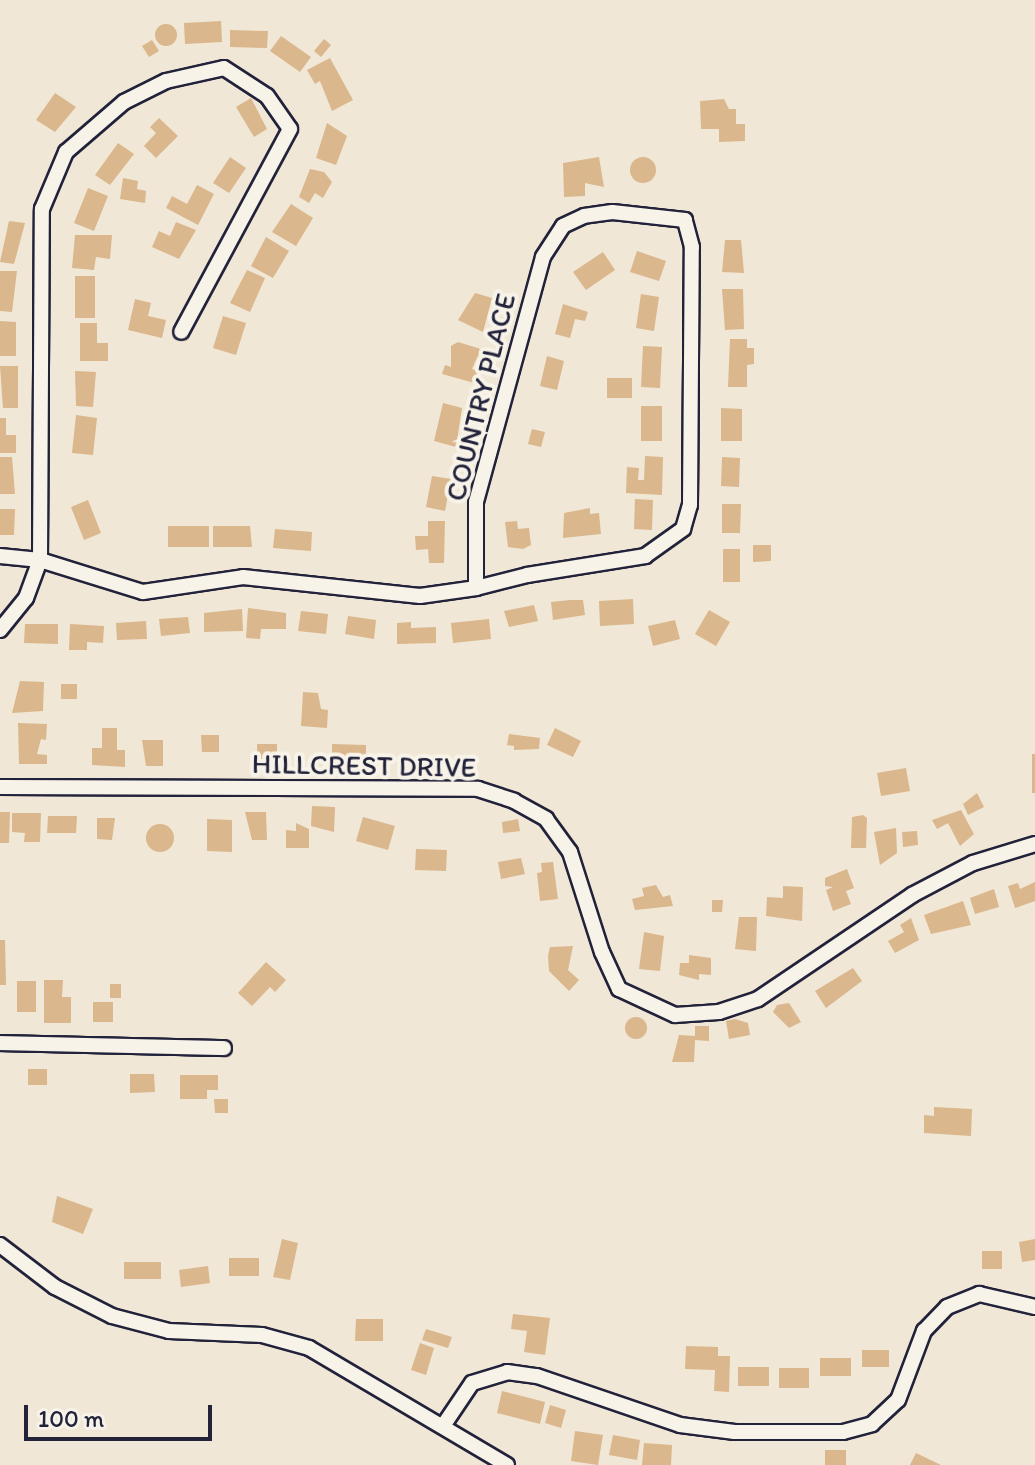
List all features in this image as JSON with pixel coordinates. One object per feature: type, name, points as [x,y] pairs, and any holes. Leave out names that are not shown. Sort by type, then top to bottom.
[{"type":"street","points":[[0,630],[26,598],[40,560],[42,209],[66,152],[124,102],[166,81],[224,68],[267,96],[290,129],[181,332]]},
{"type":"street","name":"COUNTRY PLACE","points":[[627,213],[671,215],[685,220],[691,232],[690,505],[683,529],[645,556],[476,588],[476,502],[543,257],[563,226],[584,216],[627,213]]},
{"type":"street","points":[[0,556],[40,560],[143,592],[243,577],[420,596],[476,588]]},
{"type":"street","name":"HILLCREST DRIVE","points":[[0,787],[478,789],[514,801],[546,819],[570,852],[619,989],[675,1015],[719,1012],[758,999],[912,895],[973,863],[1035,844]]},
{"type":"street","points":[[0,1043],[224,1048]]},
{"type":"street","points":[[0,1245],[55,1287],[112,1316],[169,1331],[262,1335],[309,1348],[507,1465]]},
{"type":"street","points":[[443,1426],[472,1383],[507,1372],[537,1376],[680,1425],[735,1432],[843,1432],[872,1424],[898,1400],[924,1331],[947,1307],[979,1294],[1035,1307]]},
{"type":"building","points":[[221,21],[222,42],[185,44],[184,23]]},
{"type":"building","points":[[166,24],[174,27],[177,35],[174,43],[166,46],[158,43],[155,35],[158,27]]},
{"type":"building","points":[[230,30],[268,31],[267,48],[230,47]]},
{"type":"building","points":[[281,36],[311,57],[300,72],[270,51]]},
{"type":"building","points":[[324,39],[331,45],[321,57],[314,51]]},
{"type":"building","points":[[152,40],[159,51],[149,57],[142,46]]},
{"type":"building","points":[[330,58],[353,100],[332,111],[320,81],[315,84],[307,70]]},
{"type":"building","points":[[55,93],[76,107],[55,132],[36,120]]},
{"type":"building","points":[[251,98],[267,129],[254,137],[236,107]]},
{"type":"building","points":[[724,99],[729,109],[736,109],[736,124],[745,124],[745,141],[719,142],[719,129],[701,129],[700,101]]},
{"type":"building","points":[[159,118],[178,136],[156,158],[144,146],[156,133],[150,127]]},
{"type":"building","points":[[327,123],[347,136],[336,165],[316,158]]},
{"type":"building","points":[[118,143],[134,154],[110,185],[95,175]]},
{"type":"building","points":[[230,157],[246,168],[229,193],[213,183]]},
{"type":"building","points":[[599,157],[604,187],[585,183],[585,196],[564,197],[563,163]]},
{"type":"building","points":[[643,157],[652,161],[656,170],[652,179],[643,183],[634,179],[630,170],[634,161]]},
{"type":"building","points":[[310,169],[324,172],[332,182],[323,198],[315,193],[309,203],[299,197]]},
{"type":"building","points":[[123,178],[138,181],[137,189],[146,191],[145,203],[120,199]]},
{"type":"building","points":[[197,185],[214,194],[198,225],[166,208],[172,196],[187,204]]},
{"type":"building","points":[[88,188],[108,196],[94,231],[74,223]]},
{"type":"building","points":[[291,204],[313,218],[296,246],[272,232]]},
{"type":"building","points":[[9,221],[25,223],[14,264],[0,262]]},
{"type":"building","points":[[176,222],[196,230],[179,259],[152,247],[159,231],[170,236]]},
{"type":"building","points":[[75,235],[112,235],[110,259],[96,257],[94,270],[72,268]]},
{"type":"building","points":[[266,237],[289,251],[273,278],[251,266]]},
{"type":"building","points":[[725,240],[741,240],[744,273],[722,272]]},
{"type":"building","points":[[637,251],[666,261],[659,281],[630,272]]},
{"type":"building","points":[[603,252],[615,270],[586,290],[573,272]]},
{"type":"building","points":[[247,270],[265,278],[250,312],[230,303]]},
{"type":"building","points":[[0,271],[17,271],[12,312],[0,311]]},
{"type":"building","points":[[75,276],[95,276],[95,318],[75,318]]},
{"type":"building","points":[[722,289],[743,289],[744,329],[725,330]]},
{"type":"building","points":[[475,293],[492,298],[483,332],[458,320]]},
{"type":"building","points":[[641,294],[659,297],[654,331],[636,328]]},
{"type":"building","points":[[135,299],[151,303],[148,316],[166,320],[162,338],[128,330]]},
{"type":"building","points":[[563,304],[588,312],[585,321],[575,319],[570,338],[555,334]]},
{"type":"building","points":[[223,316],[246,323],[236,355],[213,348]]},
{"type":"building","points":[[0,321],[16,322],[16,356],[0,356]]},
{"type":"building","points":[[80,323],[97,323],[97,343],[108,343],[108,361],[80,361]]},
{"type":"building","points":[[730,339],[747,339],[747,348],[754,348],[754,364],[747,365],[747,387],[728,387]]},
{"type":"building","points":[[458,342],[481,349],[472,369],[481,372],[478,384],[442,374],[445,365],[451,367],[451,346]]},
{"type":"building","points":[[643,346],[662,347],[660,388],[641,387]]},
{"type":"building","points":[[547,356],[564,361],[557,390],[540,386]]},
{"type":"building","points":[[0,366],[18,366],[18,408],[3,408]]},
{"type":"building","points":[[75,371],[96,372],[93,407],[76,406]]},
{"type":"building","points":[[607,378],[632,378],[632,398],[607,398]]},
{"type":"building","points":[[443,403],[462,408],[456,447],[434,441]]},
{"type":"building","points":[[641,406],[662,406],[662,441],[641,441]]},
{"type":"building","points":[[721,408],[742,409],[742,441],[721,441]]},
{"type":"building","points":[[76,415],[97,418],[93,455],[72,453]]},
{"type":"building","points":[[0,418],[6,418],[6,435],[16,435],[16,453],[0,453]]},
{"type":"building","points":[[532,429],[545,432],[541,447],[528,444]]},
{"type":"building","points":[[645,456],[663,457],[662,495],[626,493],[627,467],[639,468],[638,480],[644,480]]},
{"type":"building","points":[[0,457],[12,457],[15,494],[0,494]]},
{"type":"building","points":[[722,457],[740,458],[739,487],[721,486]]},
{"type":"building","points":[[432,476],[451,479],[445,511],[426,507]]},
{"type":"building","points":[[635,499],[653,500],[652,530],[634,529]]},
{"type":"building","points":[[88,500],[101,533],[84,540],[71,507]]},
{"type":"building","points":[[722,504],[741,504],[740,533],[722,533]]},
{"type":"building","points":[[590,508],[590,514],[599,513],[601,534],[563,538],[564,513]]},
{"type":"building","points":[[0,509],[15,509],[14,535],[0,535]]},
{"type":"building","points":[[428,521],[445,521],[444,563],[429,563],[428,549],[416,550],[415,536],[428,536]]},
{"type":"building","points":[[517,521],[518,529],[529,528],[531,545],[523,549],[508,547],[505,522]]},
{"type":"building","points":[[168,526],[209,526],[209,547],[168,547]]},
{"type":"building","points":[[213,526],[250,526],[252,547],[213,547]]},
{"type":"building","points":[[275,529],[312,532],[311,551],[273,548]]},
{"type":"building","points":[[753,545],[771,545],[771,561],[753,562]]},
{"type":"building","points":[[723,549],[740,549],[740,582],[723,582]]},
{"type":"building","points":[[633,599],[634,624],[600,626],[599,601]]},
{"type":"building","points":[[583,600],[585,615],[553,620],[551,602]]},
{"type":"building","points":[[534,605],[538,621],[509,627],[504,611]]},
{"type":"building","points":[[248,608],[286,613],[286,629],[261,629],[260,639],[246,638]]},
{"type":"building","points":[[242,609],[243,631],[204,632],[204,613]]},
{"type":"building","points":[[709,610],[730,622],[716,646],[695,634]]},
{"type":"building","points":[[301,611],[328,614],[326,634],[298,631]]},
{"type":"building","points":[[348,616],[376,620],[374,639],[345,634]]},
{"type":"building","points":[[188,617],[190,633],[161,636],[159,619]]},
{"type":"building","points":[[489,619],[491,639],[453,643],[451,623]]},
{"type":"building","points":[[675,620],[680,639],[653,646],[648,626]]},
{"type":"building","points":[[146,621],[147,639],[117,640],[116,623]]},
{"type":"building","points":[[411,622],[411,628],[436,627],[436,643],[397,644],[397,623]]},
{"type":"building","points":[[25,624],[58,624],[58,644],[24,643]]},
{"type":"building","points":[[70,624],[104,626],[103,643],[87,642],[87,650],[69,650]]},
{"type":"building","points":[[20,681],[44,682],[43,711],[12,713]]},
{"type":"building","points":[[61,684],[77,684],[77,699],[61,699]]},
{"type":"building","points":[[303,692],[318,693],[321,709],[328,710],[327,728],[301,726]]},
{"type":"building","points":[[18,723],[47,724],[46,740],[41,739],[37,754],[47,755],[47,764],[19,764]]},
{"type":"building","points":[[102,728],[117,728],[117,750],[125,750],[125,767],[92,765],[92,748],[102,748]]},
{"type":"building","points":[[555,728],[581,741],[573,757],[547,745]]},
{"type":"building","points":[[509,734],[540,738],[539,749],[514,750],[514,746],[507,745]]},
{"type":"building","points":[[201,735],[219,735],[219,752],[202,752]]},
{"type":"building","points":[[142,740],[163,740],[163,766],[146,766]]},
{"type":"building","points":[[257,744],[277,744],[277,766],[257,766]]},
{"type":"building","points":[[332,744],[366,745],[366,762],[344,767],[344,760],[332,760]]},
{"type":"building","points":[[1032,754],[1035,754],[1035,793],[1032,793]]},
{"type":"building","points":[[906,768],[910,791],[881,796],[877,773]]},
{"type":"building","points":[[977,793],[984,807],[968,815],[963,804]]},
{"type":"building","points":[[312,806],[335,807],[334,832],[311,826]]},
{"type":"building","points":[[961,810],[974,834],[960,846],[948,823],[937,829],[932,820]]},
{"type":"building","points":[[0,812],[10,812],[9,843],[0,843]]},
{"type":"building","points":[[245,812],[266,812],[267,840],[252,840]]},
{"type":"building","points":[[12,813],[41,813],[40,842],[24,842],[25,833],[12,832]]},
{"type":"building","points":[[863,815],[867,818],[866,848],[851,848],[852,817]]},
{"type":"building","points":[[48,816],[77,816],[76,833],[47,833]]},
{"type":"building","points":[[363,817],[395,826],[388,850],[356,841]]},
{"type":"building","points":[[97,818],[115,818],[112,840],[97,839]]},
{"type":"building","points":[[207,819],[232,820],[232,852],[207,851]]},
{"type":"building","points":[[518,819],[520,831],[503,833],[502,822]]},
{"type":"building","points":[[296,823],[309,829],[309,848],[286,848],[286,830],[296,831]]},
{"type":"building","points":[[160,824],[170,828],[174,838],[170,848],[160,852],[150,848],[146,838],[150,828]]},
{"type":"building","points":[[896,828],[897,853],[880,865],[874,832]]},
{"type":"building","points":[[917,831],[918,845],[903,847],[902,832]]},
{"type":"building","points":[[416,849],[447,850],[446,871],[415,870]]},
{"type":"building","points":[[521,858],[525,874],[501,879],[498,862]]},
{"type":"building","points":[[553,862],[558,899],[540,901],[537,873],[542,872],[541,863]]},
{"type":"building","points":[[847,869],[854,888],[846,891],[851,904],[833,911],[826,890],[833,887],[825,886],[825,878]]},
{"type":"building","points":[[1035,882],[1035,901],[1015,908],[1008,886],[1018,883],[1020,889]]},
{"type":"building","points":[[656,885],[663,897],[670,895],[673,906],[635,910],[632,899],[644,896],[642,888]]},
{"type":"building","points":[[783,886],[803,887],[802,921],[766,916],[767,897],[783,898]]},
{"type":"building","points":[[994,889],[999,907],[975,914],[970,898]]},
{"type":"building","points":[[712,900],[723,900],[722,912],[712,912]]},
{"type":"building","points":[[963,901],[971,925],[931,934],[924,915]]},
{"type":"building","points":[[739,917],[757,917],[756,951],[735,949]]},
{"type":"building","points":[[911,918],[919,940],[895,953],[888,941],[904,932],[900,925]]},
{"type":"building","points":[[644,932],[664,936],[660,971],[639,969]]},
{"type":"building","points":[[0,940],[5,940],[6,985],[0,985]]},
{"type":"building","points":[[573,946],[568,970],[579,980],[569,991],[549,971],[548,956],[550,947]]},
{"type":"building","points":[[689,955],[711,958],[711,975],[699,974],[699,980],[679,975],[680,963],[689,963]]},
{"type":"building","points":[[266,962],[286,980],[275,992],[270,987],[252,1006],[238,993]]},
{"type":"building","points":[[853,968],[862,981],[826,1008],[815,991]]},
{"type":"building","points":[[44,980],[63,980],[62,997],[71,997],[71,1023],[44,1023]]},
{"type":"building","points":[[17,981],[36,981],[36,1012],[17,1012]]},
{"type":"building","points":[[110,984],[121,984],[121,998],[110,998]]},
{"type":"building","points":[[93,1002],[113,1002],[113,1022],[93,1022]]},
{"type":"building","points":[[789,1003],[801,1022],[789,1028],[773,1012],[777,1005]]},
{"type":"building","points":[[636,1017],[644,1020],[647,1028],[644,1036],[636,1039],[628,1036],[625,1028],[628,1020]]},
{"type":"building","points":[[735,1019],[748,1023],[750,1035],[729,1039],[726,1021]]},
{"type":"building","points":[[695,1026],[709,1026],[709,1041],[695,1040],[694,1062],[672,1062],[679,1035],[695,1036]]},
{"type":"building","points":[[28,1069],[47,1069],[47,1085],[28,1085]]},
{"type":"building","points":[[130,1074],[154,1074],[155,1092],[130,1093]]},
{"type":"building","points":[[180,1075],[218,1075],[218,1090],[207,1090],[207,1099],[180,1099]]},
{"type":"building","points":[[214,1099],[228,1099],[228,1113],[215,1113]]},
{"type":"building","points":[[934,1107],[972,1109],[971,1136],[924,1133],[924,1115],[934,1116]]},
{"type":"building","points":[[57,1196],[93,1209],[83,1234],[52,1222]]},
{"type":"building","points":[[282,1239],[298,1243],[290,1280],[273,1277]]},
{"type":"building","points":[[1035,1239],[1035,1260],[1022,1262],[1019,1242]]},
{"type":"building","points":[[982,1251],[1002,1251],[1002,1269],[982,1269]]},
{"type":"building","points":[[229,1258],[259,1258],[259,1276],[229,1276]]},
{"type":"building","points":[[124,1262],[161,1262],[161,1279],[124,1279]]},
{"type":"building","points":[[208,1266],[210,1283],[181,1287],[179,1270]]},
{"type":"building","points":[[513,1314],[550,1318],[545,1355],[524,1352],[527,1331],[511,1329]]},
{"type":"building","points":[[356,1319],[383,1319],[383,1341],[355,1341]]},
{"type":"building","points":[[426,1329],[452,1337],[448,1348],[422,1340]]},
{"type":"building","points":[[420,1343],[434,1348],[426,1375],[411,1370]]},
{"type":"building","points":[[686,1346],[718,1347],[718,1356],[730,1356],[729,1392],[714,1391],[715,1370],[685,1369]]},
{"type":"building","points":[[862,1350],[889,1350],[889,1367],[862,1367]]},
{"type":"building","points":[[820,1358],[851,1358],[851,1376],[820,1376]]},
{"type":"building","points":[[738,1367],[769,1367],[769,1386],[738,1386]]},
{"type":"building","points":[[779,1368],[809,1368],[809,1388],[779,1388]]},
{"type":"building","points":[[502,1391],[545,1402],[540,1424],[497,1413]]},
{"type":"building","points":[[550,1405],[566,1410],[561,1428],[545,1423]]},
{"type":"building","points":[[575,1431],[603,1435],[598,1465],[571,1461]]},
{"type":"building","points":[[613,1435],[640,1440],[637,1460],[609,1455]]},
{"type":"building","points":[[644,1443],[672,1445],[671,1465],[642,1465]]},
{"type":"building","points":[[825,1450],[846,1450],[846,1465],[825,1465]]},
{"type":"building","points":[[916,1453],[941,1465],[910,1465]]}]
